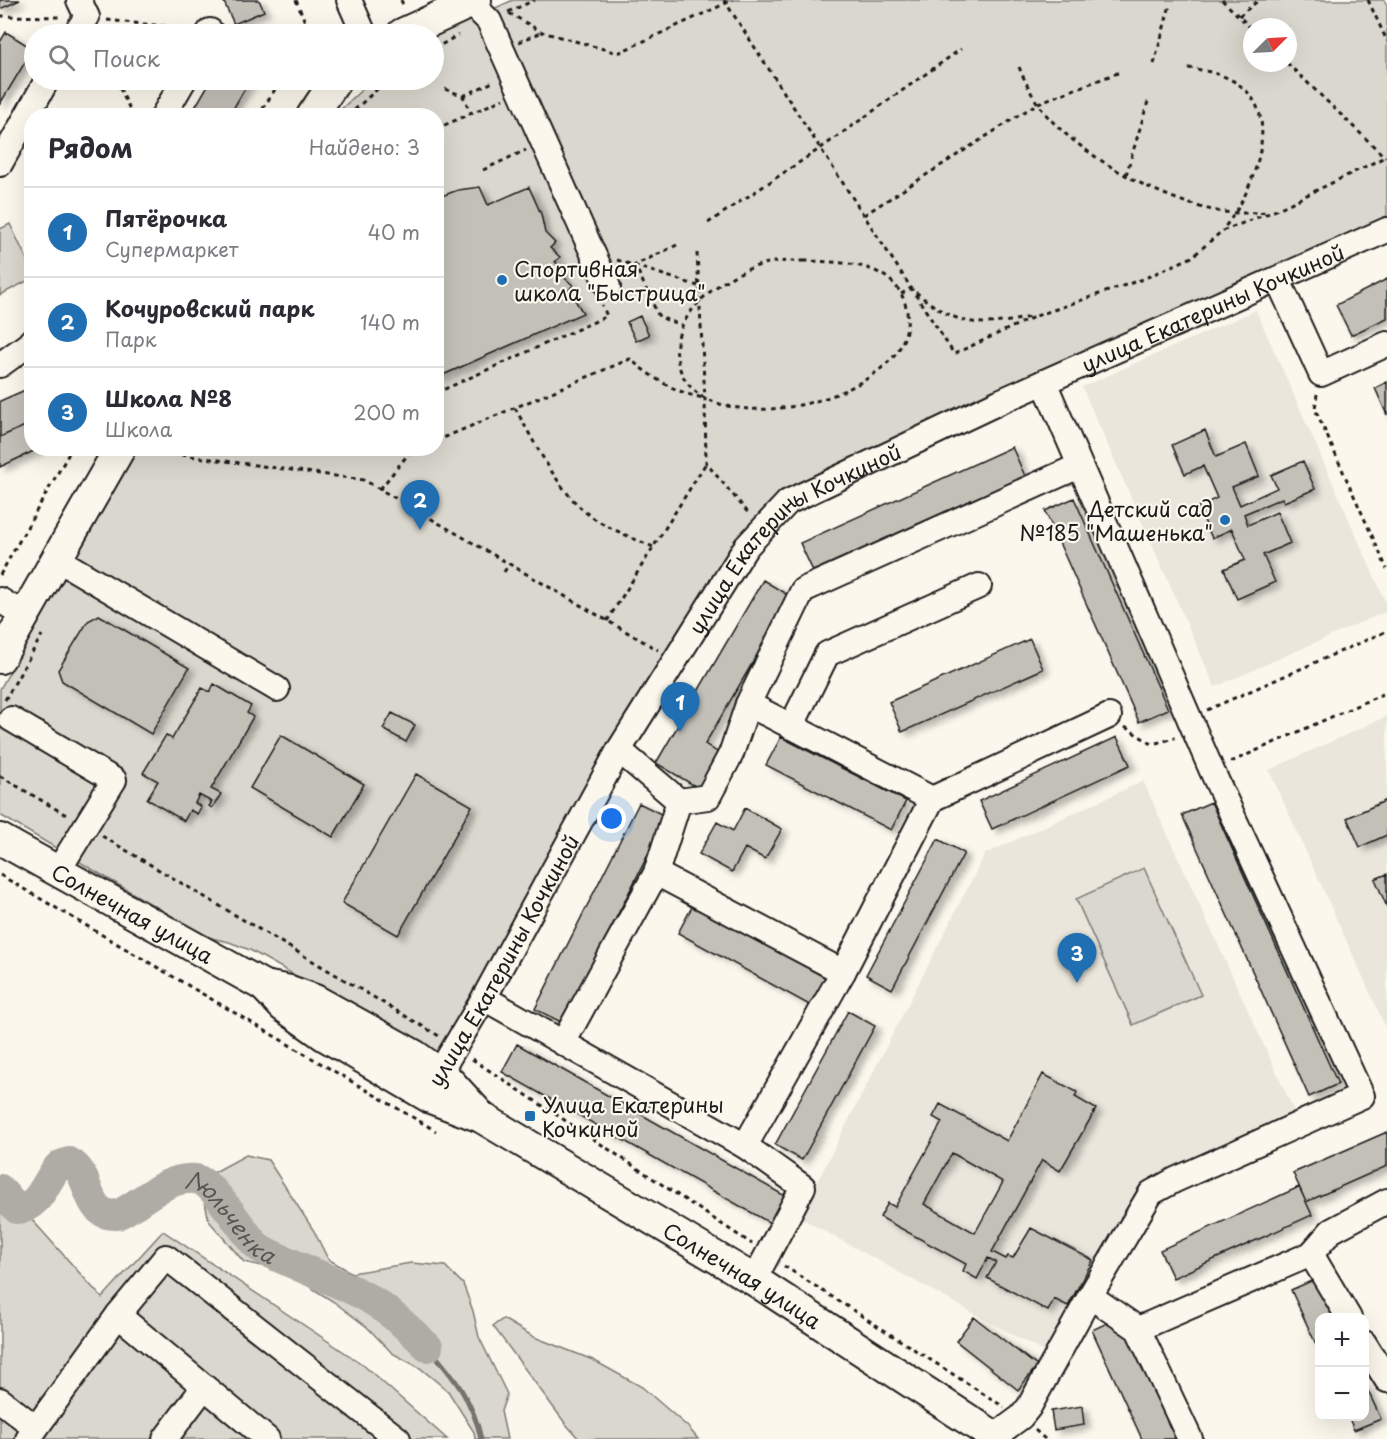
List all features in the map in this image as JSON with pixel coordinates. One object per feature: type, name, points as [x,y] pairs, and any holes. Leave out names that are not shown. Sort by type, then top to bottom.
[{"type":"main road","points":[[402,20],[474,1]]},
{"type":"main road","points":[[317,108],[329,90]]},
{"type":"main road","points":[[0,658],[12,608],[57,559],[128,456]]},
{"type":"main road","name":"Солнечная улица","points":[[0,839],[264,986],[290,991],[315,1000],[344,1015],[433,1084],[481,1117],[754,1280],[996,1437]]},
{"type":"street","points":[[349,0],[360,24]]},
{"type":"street","points":[[474,1],[489,21],[502,49],[603,291]]},
{"type":"street","points":[[31,108],[41,90]]},
{"type":"street","points":[[168,108],[178,90]]},
{"type":"street","points":[[0,164],[24,121]]},
{"type":"street","name":"улица Екатерины Кочкиной","points":[[433,1084],[484,998],[620,750],[746,547],[788,502],[1044,382],[1387,230]]},
{"type":"street","points":[[1278,280],[1321,374],[1387,344]]},
{"type":"street","points":[[0,365],[24,348]]},
{"type":"street","points":[[996,1437],[1021,1417],[1029,1407],[1090,1296],[1151,1193],[1362,1096],[1212,771],[1194,724],[1044,382]]},
{"type":"street","points":[[620,750],[679,801],[708,797],[731,754],[748,704],[803,590],[1079,466]]},
{"type":"street","points":[[57,559],[277,689]]},
{"type":"street","points":[[791,727],[827,654],[979,586]]},
{"type":"street","points":[[748,704],[932,799]]},
{"type":"street","points":[[745,1146],[843,972],[932,799],[1109,716]]},
{"type":"street","points":[[11,719],[114,780],[58,871]]},
{"type":"street","points":[[563,1043],[656,873],[679,801]]},
{"type":"street","points":[[656,873],[843,972]]},
{"type":"street","points":[[484,998],[745,1146],[803,1187],[754,1280]]},
{"type":"street","points":[[1138,1329],[1311,1254],[1331,1231],[1387,1201]]},
{"type":"street","points":[[1311,1254],[1347,1313]]},
{"type":"street","points":[[0,1400],[32,1434],[118,1315],[166,1257],[398,1439]]},
{"type":"street","points":[[1090,1296],[1138,1329],[1190,1439]]},
{"type":"street","points":[[118,1315],[267,1439]]},
{"type":"street","points":[[1369,1350],[1387,1380]]},
{"type":"street","points":[[165,1439],[204,1387]]},
{"type":"path","points":[[296,0],[306,24]]},
{"type":"path","points":[[401,0],[402,20]]},
{"type":"path","points":[[507,12],[542,32],[618,52],[733,0]]},
{"type":"path","points":[[1222,0],[1243,20]]},
{"type":"path","points":[[1239,16],[1259,0]]},
{"type":"path","points":[[1368,0],[1387,41]]},
{"type":"path","points":[[725,2],[954,354],[1036,316],[1143,279],[1192,257],[1222,231],[1237,213],[1250,185],[1259,156],[1263,130],[1261,115],[1252,97],[1239,85],[1205,70],[1188,68]]},
{"type":"path","points":[[1154,64],[1170,5]]},
{"type":"path","points":[[0,16],[80,17],[136,24]]},
{"type":"path","points":[[502,49],[542,32]]},
{"type":"path","points":[[708,223],[821,148],[961,49]]},
{"type":"path","points":[[1019,68],[1049,118],[1080,145],[1126,175],[1184,202],[1219,211],[1272,212]]},
{"type":"path","points":[[864,214],[1038,103],[1120,72]]},
{"type":"path","points":[[1222,231],[1272,212],[1386,157],[1296,72]]},
{"type":"path","points":[[445,89],[464,96],[502,78]]},
{"type":"path","points":[[121,90],[129,108]]},
{"type":"path","points":[[263,108],[275,90]]},
{"type":"path","points":[[357,108],[376,90]]},
{"type":"path","points":[[464,96],[471,113]]},
{"type":"path","points":[[444,125],[510,96]]},
{"type":"path","points":[[1126,175],[1149,98]]},
{"type":"path","points":[[677,245],[635,266],[659,317],[681,326]]},
{"type":"path","points":[[608,621],[706,463],[697,253]]},
{"type":"path","points":[[444,438],[630,359],[679,392],[716,403],[743,408],[779,408],[824,399],[861,381],[887,362],[900,346],[905,336],[908,315],[901,294],[885,275],[863,266],[828,261],[780,262],[752,268],[737,275],[717,288],[690,311],[681,326],[676,342],[678,365],[688,385],[705,399]]},
{"type":"path","points":[[901,294],[911,288]]},
{"type":"path","points":[[911,288],[937,308],[965,322],[994,324],[1036,316]]},
{"type":"path","points":[[444,389],[607,316],[603,291]]},
{"type":"path","points":[[1321,374],[1315,409],[1387,570]]},
{"type":"path","points":[[515,408],[549,468],[572,498],[596,520],[653,547]]},
{"type":"path","points":[[0,574],[67,456]]},
{"type":"path","points":[[185,456],[364,480],[676,660]]},
{"type":"path","points":[[380,489],[406,456]]},
{"type":"path","points":[[706,463],[757,523]]},
{"type":"path","points":[[504,572],[508,564]]},
{"type":"path","points":[[1109,716],[1152,744],[1387,631]]},
{"type":"path","points":[[1212,771],[1387,692]]},
{"type":"path","points":[[0,776],[441,1037]]},
{"type":"path","points":[[0,876],[436,1131]]},
{"type":"shaded area","points":[[513,0],[1384,0],[1387,6],[1387,216],[784,492],[438,1056],[250,950],[207,937],[0,815],[0,689],[133,456],[444,456],[444,108],[342,108],[361,90],[444,90],[444,31]]},
{"type":"shaded area","points":[[10,224],[24,253],[24,283],[0,295],[0,229]]},
{"type":"shaded area","points":[[1256,310],[1387,605],[1387,611],[1215,687],[1082,387]]},
{"type":"shaded area","points":[[1387,716],[1387,1025],[1385,1026],[1269,770]]},
{"type":"shaded area","points":[[1143,781],[1295,1113],[1148,1182],[1051,1356],[799,1217],[985,854]]},
{"type":"shaded area","points":[[1144,868],[1201,995],[1133,1025],[1076,899]]},
{"type":"shaded area","points":[[246,1155],[268,1160],[314,1231],[328,1259],[352,1273],[411,1263],[445,1266],[463,1284],[479,1337],[507,1394],[501,1411],[507,1439],[475,1439],[474,1432],[448,1391],[420,1368],[392,1353],[367,1327],[334,1302],[285,1271],[244,1262],[209,1221],[200,1180]]},
{"type":"shaded area","points":[[0,1184],[102,1298],[163,1231],[362,1364],[447,1439],[0,1439]]},
{"type":"shaded area","points":[[503,1319],[534,1337],[593,1360],[642,1387],[688,1427],[698,1439],[579,1439],[493,1326]]},
{"type":"building","points":[[0,0],[20,0],[0,9]]},
{"type":"building","points":[[223,0],[259,0],[264,11],[234,24]]},
{"type":"building","points":[[6,32],[24,43],[24,64],[0,104],[0,42]]},
{"type":"building","points":[[205,90],[244,90],[234,108],[195,108]]},
{"type":"building","name":"Спортивная школа \"Быстрица\"","points":[[480,187],[488,205],[529,187],[541,214],[545,233],[555,243],[550,248],[560,257],[555,262],[566,271],[562,276],[573,285],[569,290],[583,313],[444,374],[444,195],[458,190]]},
{"type":"building","points":[[1387,279],[1387,318],[1351,335],[1336,305]]},
{"type":"building","points":[[640,316],[649,335],[636,341],[627,322]]},
{"type":"building","points":[[1387,382],[1387,415],[1375,388]]},
{"type":"building","points":[[24,390],[24,426],[0,437],[0,401]]},
{"type":"building","points":[[24,426],[24,456],[0,467],[0,437]]},
{"type":"building","name":"Детский сад №185 \"Машенька\"","points":[[1205,430],[1216,457],[1246,444],[1259,476],[1232,487],[1240,505],[1277,488],[1271,475],[1303,461],[1315,489],[1284,502],[1282,498],[1244,514],[1248,525],[1277,512],[1290,543],[1263,555],[1275,582],[1237,599],[1224,569],[1245,560],[1232,529],[1212,538],[1198,507],[1217,498],[1203,466],[1185,474],[1172,445]]},
{"type":"building","points":[[1012,447],[1025,476],[813,571],[800,543]]},
{"type":"building","points":[[1074,498],[1168,709],[1139,722],[1045,511]]},
{"type":"building","points":[[763,580],[791,597],[705,744],[720,754],[700,789],[656,763]]},
{"type":"building","points":[[99,615],[189,668],[151,734],[62,681],[58,670],[88,621]]},
{"type":"building","points":[[1030,639],[1043,669],[902,732],[889,702]]},
{"type":"building","points":[[214,684],[251,706],[247,713],[253,717],[211,789],[221,794],[212,808],[209,806],[212,802],[199,795],[195,803],[201,807],[197,814],[190,810],[184,821],[147,799],[158,781],[143,773],[166,735],[172,739],[202,688],[210,692]]},
{"type":"building","points":[[392,713],[415,725],[406,742],[383,729]]},
{"type":"building","points":[[281,735],[364,784],[333,837],[250,788]]},
{"type":"building","points":[[781,737],[906,801],[891,830],[766,765]]},
{"type":"building","points":[[1117,737],[1130,765],[992,829],[979,801]]},
{"type":"building","points":[[416,774],[472,806],[398,935],[342,903]]},
{"type":"building","points":[[1387,800],[1387,835],[1360,847],[1347,818]]},
{"type":"building","points":[[1211,802],[1338,1084],[1309,1097],[1182,815]]},
{"type":"building","points":[[639,803],[667,817],[563,1023],[535,1009]]},
{"type":"building","points":[[745,808],[782,829],[765,859],[745,848],[732,872],[699,854],[717,822],[733,831]]},
{"type":"building","points":[[938,839],[964,853],[892,989],[866,975]]},
{"type":"building","points":[[1387,874],[1387,907],[1375,879]]},
{"type":"building","points":[[693,905],[828,979],[813,1007],[678,933]]},
{"type":"building","points":[[848,1011],[875,1026],[802,1160],[775,1145]]},
{"type":"building","points":[[517,1044],[785,1196],[770,1223],[502,1072]]},
{"type":"building","points":[[1043,1074],[1077,1092],[1075,1097],[1096,1109],[1060,1171],[1042,1160],[992,1252],[1006,1259],[1008,1256],[1013,1258],[1031,1228],[1093,1260],[1068,1306],[1054,1299],[1048,1311],[987,1278],[996,1262],[988,1258],[977,1279],[963,1271],[966,1264],[880,1217],[888,1203],[895,1207],[942,1122],[933,1117],[940,1104],[1007,1141]],"holes":[[[952,1153],[1003,1182],[975,1233],[924,1204]]]},
{"type":"building","points":[[1387,1132],[1387,1166],[1306,1202],[1293,1173]]},
{"type":"building","points":[[1299,1187],[1312,1215],[1173,1278],[1160,1250]]},
{"type":"building","points":[[1318,1278],[1333,1313],[1315,1313],[1315,1342],[1291,1290]]},
{"type":"building","points":[[974,1317],[1037,1366],[1018,1390],[956,1341]]},
{"type":"building","points":[[1120,1317],[1176,1439],[1142,1439],[1092,1330]]},
{"type":"building","points":[[1369,1393],[1381,1419],[1354,1430],[1350,1421],[1369,1421]]},
{"type":"building","points":[[1082,1406],[1084,1425],[1054,1430],[1051,1411]]},
{"type":"waterway","name":"Люльченка","points":[[0,1189],[17,1209],[25,1207],[38,1197],[55,1170],[60,1165],[69,1162],[77,1167],[82,1175],[98,1209],[117,1215],[164,1186],[184,1179],[195,1179],[210,1188],[260,1248],[368,1298],[392,1314],[428,1347]]},
{"type":"waterway","points":[[428,1347],[461,1389],[473,1412],[481,1439]]},
{"type":"place","name":"Спортивная школа \"Быстрица\"","points":[[502,280]]},
{"type":"place","name":"Детский сад №185 \"Машенька\"","points":[[1225,520]]},
{"type":"place","name":"Кочуровский парк","points":[[420,530]]},
{"type":"place","name":"Пятёрочка","points":[[680,732]]},
{"type":"place","name":"Школа №8","points":[[1077,983]]},
{"type":"place","name":"Улица Екатерины Кочкиной","points":[[530,1116]]}]
